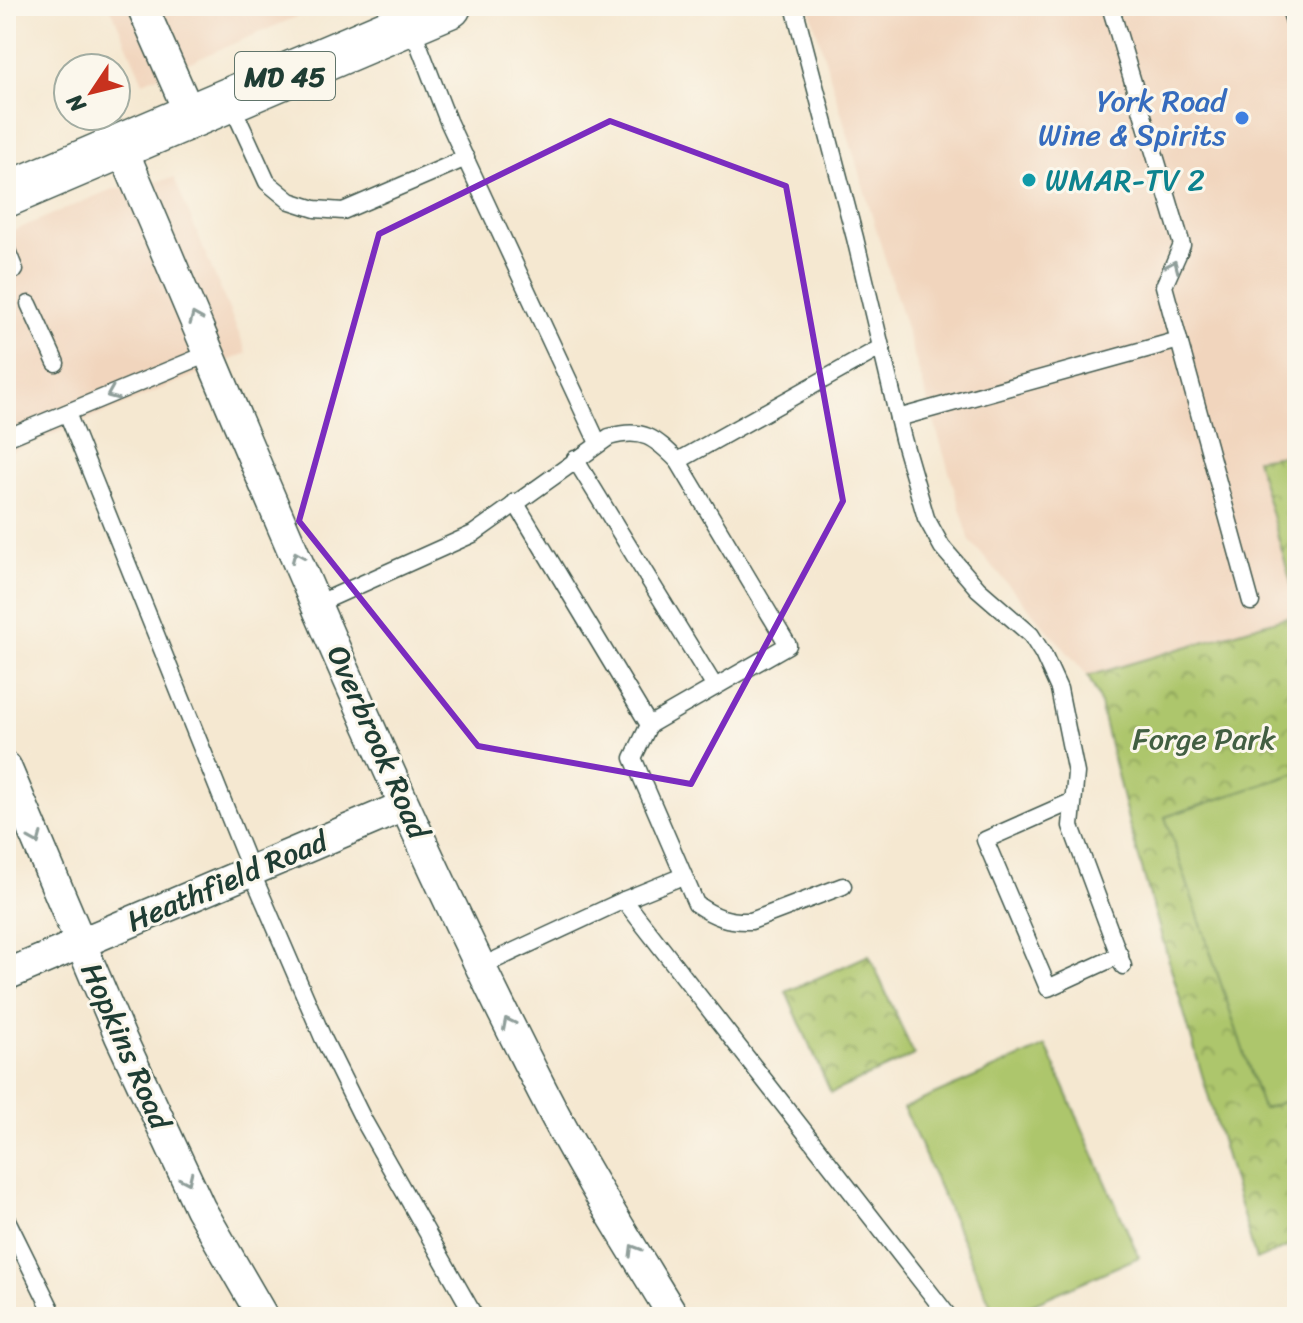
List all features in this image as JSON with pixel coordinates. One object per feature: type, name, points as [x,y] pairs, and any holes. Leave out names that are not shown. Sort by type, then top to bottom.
[{"type":"main road","name":"MD 45","points":[[6,195],[430,15]]},
{"type":"street","points":[[142,6],[210,108]]},
{"type":"street","name":"Overbrook Road","points":[[121,146],[404,806],[480,967],[544,1096],[674,1317]]},
{"type":"street","name":"Hopkins Road","points":[[6,767],[120,1036],[200,1208],[263,1317]]},
{"type":"street","name":"Heathfield Road","points":[[6,975],[404,806]]},
{"type":"lane","points":[[794,6],[926,518],[942,547],[978,589],[1031,635],[1059,689],[1076,773],[1071,826],[1121,960],[1048,988],[985,840],[1073,801]]},
{"type":"lane","points":[[1110,6],[1182,245],[1164,286],[1251,602]]},
{"type":"lane","points":[[1289,6],[1297,31]]},
{"type":"lane","points":[[430,15],[466,158],[598,443]]},
{"type":"lane","points":[[210,108],[267,182],[290,201],[315,209],[343,211],[466,158]]},
{"type":"lane","points":[[6,248],[15,270]]},
{"type":"lane","points":[[29,304],[56,363]]},
{"type":"lane","points":[[898,418],[1179,340]]},
{"type":"lane","points":[[678,461],[880,348]]},
{"type":"lane","points":[[6,438],[210,353]]},
{"type":"lane","points":[[67,413],[251,871],[323,1038],[364,1121],[475,1317]]},
{"type":"lane","points":[[317,604],[473,534],[598,443],[622,433],[646,434],[657,440],[678,461],[788,645],[649,725],[633,758],[683,876],[696,904],[714,917],[734,922],[751,921],[843,886]]},
{"type":"lane","points":[[575,459],[715,687]]},
{"type":"lane","points":[[515,502],[649,725]]},
{"type":"lane","points":[[480,967],[683,876]]},
{"type":"lane","points":[[624,900],[949,1317]]},
{"type":"lane","points":[[6,1218],[55,1317]]},
{"type":"highlighted area","points":[[610,121],[786,186],[843,501],[691,784],[478,746],[299,521],[379,234]]},
{"type":"shaded area","points":[[110,6],[322,6],[143,82]]},
{"type":"shaded area","points":[[809,6],[1297,6],[1297,453],[1256,459],[1297,604],[1297,614],[1088,676],[970,541]]},
{"type":"shaded area","points":[[174,178],[247,353],[6,454],[6,234],[110,190]]},
{"type":"green space","points":[[1297,453],[1297,604],[1256,459]]},
{"type":"green space","name":"Forge Park","points":[[1297,614],[1297,1243],[1256,1260],[1129,824],[1098,696],[1088,676]]},
{"type":"green space","points":[[1297,773],[1297,1097],[1263,1109],[1165,817]]},
{"type":"green space","points":[[869,955],[914,1055],[831,1093],[786,992]]},
{"type":"green space","points":[[1046,1046],[1139,1257],[1003,1317],[996,1317],[904,1108]]},
{"type":"place","name":"York Road Wine & Spirits","points":[[1242,118]]},
{"type":"place","name":"WMAR-TV 2","points":[[1029,180]]}]
